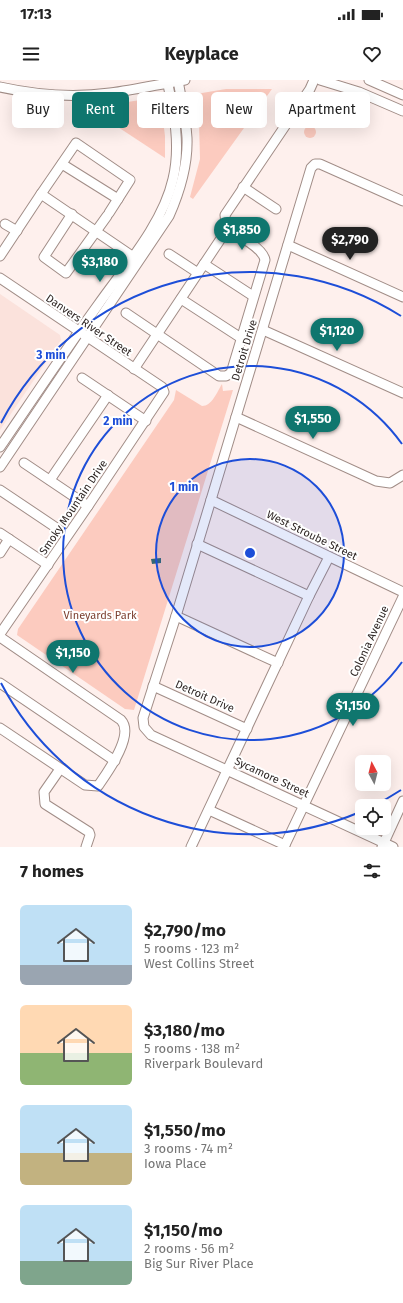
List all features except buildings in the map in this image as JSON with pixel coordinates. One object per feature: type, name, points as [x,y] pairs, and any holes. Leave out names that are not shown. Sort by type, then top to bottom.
[{"type":"street","points":[[0,87],[47,95],[81,95],[109,93],[167,81],[180,80],[187,139],[185,166],[180,189],[169,216],[0,466]]},
{"type":"street","points":[[227,233],[225,215],[310,89],[314,80]]},
{"type":"street","points":[[320,80],[357,92]]},
{"type":"street","points":[[0,447],[159,216],[167,199],[173,179],[177,139],[167,81]]},
{"type":"street","points":[[370,92],[373,81],[403,95]]},
{"type":"street","points":[[370,96],[403,111]]},
{"type":"street","points":[[0,256],[76,143],[130,180],[97,231],[66,273],[44,257],[72,214]]},
{"type":"street","points":[[62,164],[118,199]]},
{"type":"street","name":"Detroit Drive","points":[[144,727],[143,718],[176,616],[311,168],[315,164],[320,164],[403,200]]},
{"type":"street","points":[[243,188],[276,209]]},
{"type":"street","points":[[41,194],[132,256]]},
{"type":"street","points":[[3,222],[17,231]]},
{"type":"street","points":[[126,313],[157,335],[219,376],[226,376],[231,373],[265,260],[264,255],[261,250],[232,233],[227,233],[222,237],[198,272],[157,335],[134,369]]},
{"type":"street","points":[[288,245],[403,297]]},
{"type":"street","points":[[169,254],[198,272]]},
{"type":"street","points":[[204,264],[253,296]]},
{"type":"street","name":"Danvers River Street","points":[[0,278],[162,387],[164,392]]},
{"type":"street","points":[[180,299],[241,338]]},
{"type":"street","points":[[263,330],[403,393]]},
{"type":"street","points":[[82,378],[146,421]]},
{"type":"street","name":"Smoky Mountain Drive","points":[[0,634],[146,421],[164,392]]},
{"type":"street","points":[[50,480],[108,395]]},
{"type":"street","points":[[236,417],[376,481],[387,483],[397,480],[403,475]]},
{"type":"street","points":[[24,463],[88,506]]},
{"type":"street","points":[[0,490],[67,535]]},
{"type":"street","name":"West Stroube Street","points":[[211,500],[403,592]]},
{"type":"street","points":[[0,533],[48,565]]},
{"type":"street","points":[[0,553],[9,539]]},
{"type":"street","points":[[197,544],[309,596]]},
{"type":"street","points":[[191,847],[246,728],[329,557]]},
{"type":"street","name":"Colonia Avenue","points":[[285,846],[403,597]]},
{"type":"street","points":[[176,616],[278,663]]},
{"type":"street","points":[[0,637],[121,720],[126,727],[115,761],[98,786],[85,785],[0,728]]},
{"type":"street","points":[[0,683],[115,761]]},
{"type":"street","name":"Detroit Drive","points":[[154,686],[246,728]]},
{"type":"street","name":"Sycamore Street","points":[[144,727],[151,735],[227,769],[383,845],[393,847]]},
{"type":"street","points":[[60,768],[44,792],[45,804],[88,832],[90,835],[86,847]]},
{"type":"street","points":[[383,845],[403,801]]},
{"type":"street","points":[[209,810],[285,846]]},
{"type":"shaded area","points":[[0,294],[60,335],[61,340],[0,430]]},
{"type":"green space","points":[[226,89],[272,89],[267,96],[267,92],[211,92],[211,128],[244,128],[193,199],[190,197],[200,159],[199,128],[203,128],[203,93]]},
{"type":"green space","points":[[137,100],[137,128],[164,128],[165,158],[119,128],[129,128],[129,102]]},
{"type":"green space","points":[[306,128],[314,128],[316,130],[316,134],[312,138],[308,138],[304,134],[304,130]]},
{"type":"green space","name":"Vineyards Park","points":[[222,384],[223,391],[233,390],[134,710],[125,709],[17,635],[18,629],[174,400],[176,390],[202,406],[209,404]]}]
